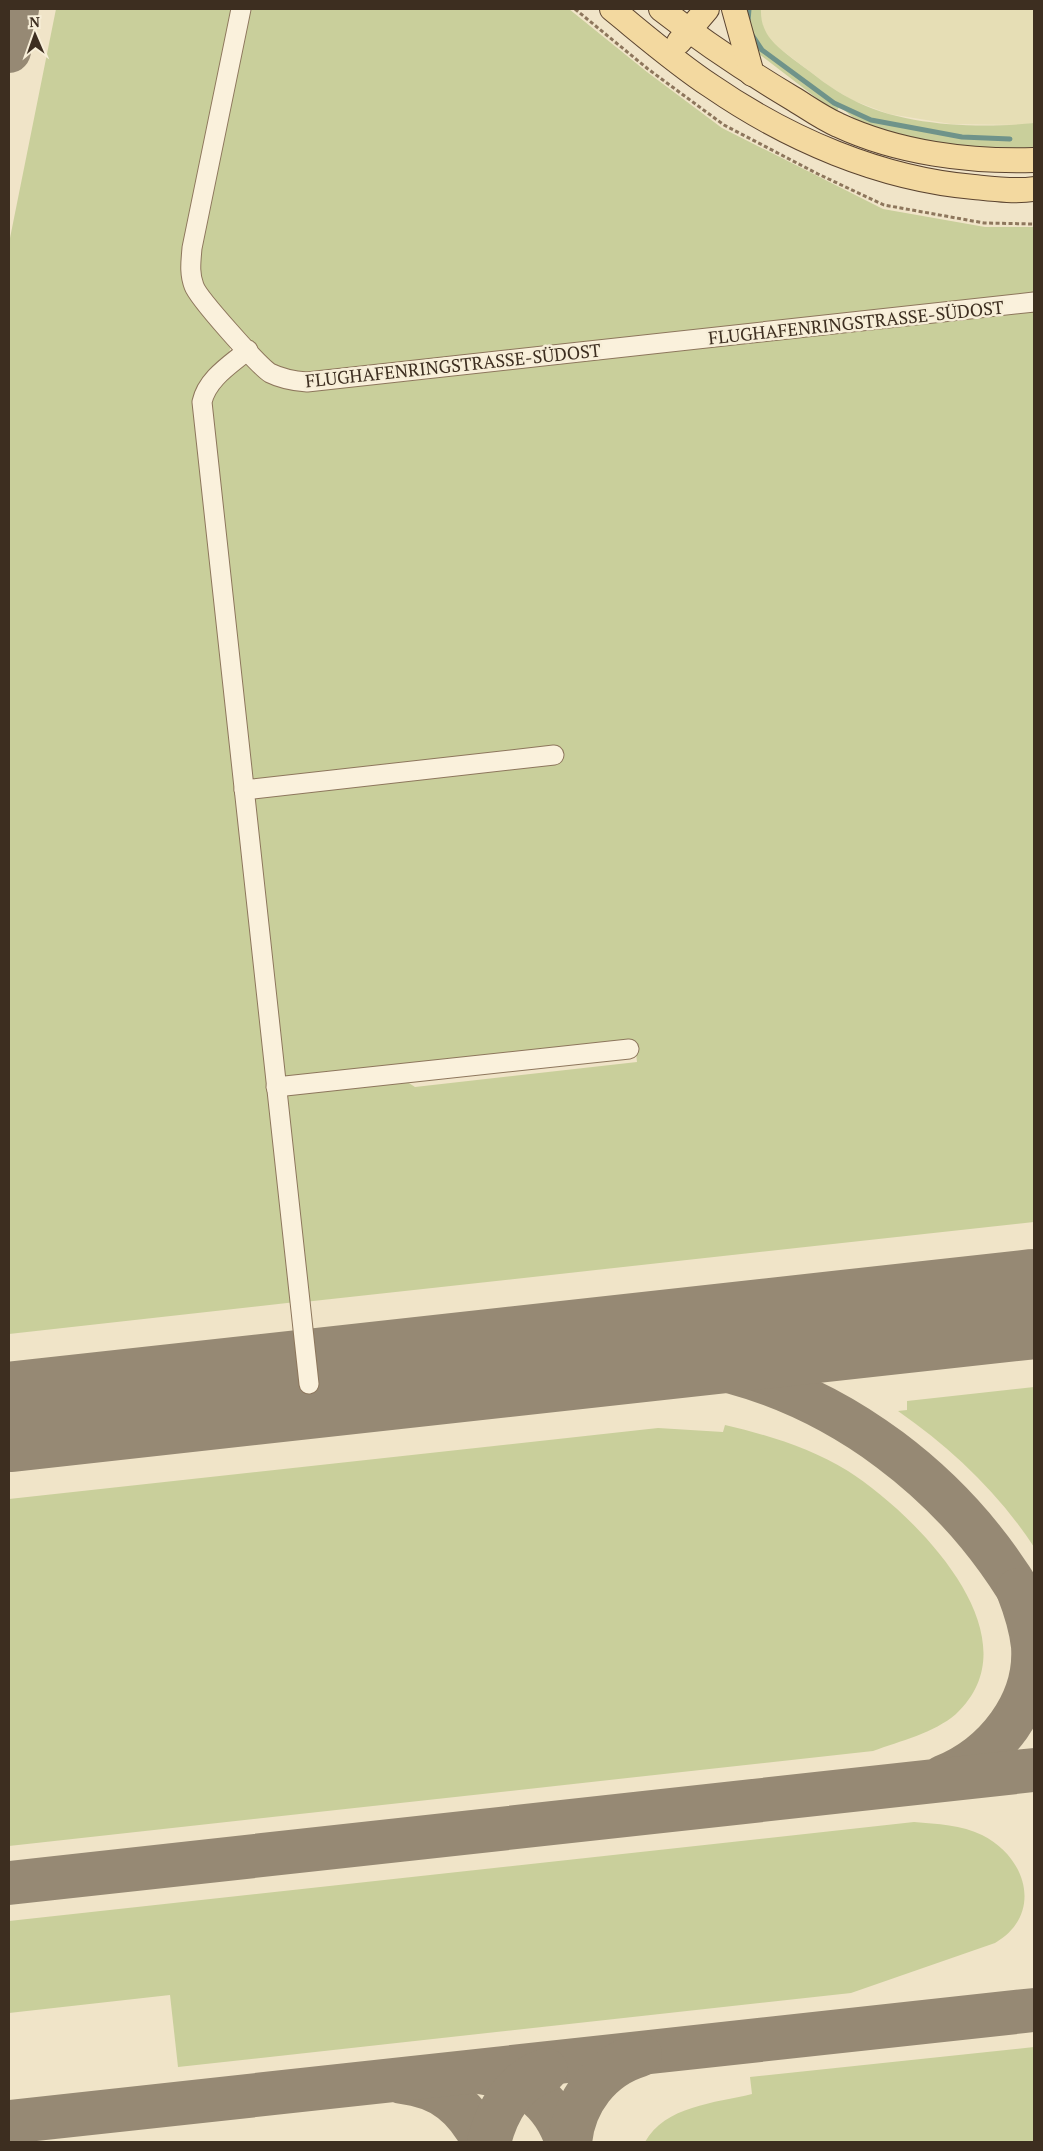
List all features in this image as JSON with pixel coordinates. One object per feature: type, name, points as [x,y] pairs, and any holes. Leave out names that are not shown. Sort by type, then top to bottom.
[{"type":"main road","points":[[612,9],[668,55],[711,86],[759,116],[827,150],[872,166],[916,178],[954,185],[1034,189]]},
{"type":"main road","points":[[661,9],[688,31],[752,74],[838,125],[876,139],[921,151],[995,161],[1034,160]]},
{"type":"main road","points":[[668,55],[707,9]]},
{"type":"main road","points":[[734,9],[752,74]]},
{"type":"lane","name":"FLUGHAFENRINGSTRASSE-SÜDOST","points":[[240,9],[192,248],[190,269],[194,286],[203,301],[268,372],[288,380],[307,382],[1034,302]]},
{"type":"lane","points":[[248,350],[213,379],[204,391],[202,402],[309,1384]]},
{"type":"lane","points":[[244,790],[554,755]]},
{"type":"lane","points":[[276,1087],[629,1049]]},
{"type":"shaded area","points":[[761,9],[1034,9],[1034,123],[1018,125],[951,124],[889,114],[852,100],[829,86],[771,42],[763,30],[760,18]]},
{"type":"green space","points":[[56,9],[235,9],[185,269],[232,342],[227,360],[204,381],[296,1302],[9,1334],[9,243]]},
{"type":"green space","points":[[247,9],[569,9],[647,72],[722,128],[883,209],[985,227],[1034,227],[1034,297],[306,376],[271,367],[199,285],[197,249]]},
{"type":"green space","points":[[744,9],[761,9],[761,18],[767,34],[777,46],[823,82],[851,99],[871,108],[916,120],[989,126],[1034,123],[1034,150],[993,150],[946,145],[880,129],[855,119],[839,107],[836,113],[759,54]]},
{"type":"green space","points":[[1034,307],[1034,1222],[304,1302],[285,1096],[291,1090],[401,1078],[415,1087],[637,1062],[635,1044],[287,1077],[279,1072],[206,407],[214,385],[244,364],[378,384],[431,379],[458,370]]},
{"type":"green space","points":[[1034,1387],[1034,1547],[1005,1508],[972,1472],[937,1440],[898,1411],[907,1410],[907,1401]]},
{"type":"green space","points":[[725,1425],[788,1443],[848,1471],[875,1490],[904,1516],[933,1546],[958,1579],[976,1614],[983,1649],[978,1683],[956,1714],[947,1721],[905,1740],[873,1751],[9,1846],[9,1499],[658,1428],[723,1432]]},
{"type":"green space","points":[[914,1822],[966,1829],[982,1835],[998,1845],[1019,1872],[1024,1887],[1024,1903],[1020,1918],[1010,1931],[995,1943],[851,1993],[178,2067],[170,1995],[9,2013],[9,1921]]},
{"type":"green space","points":[[1034,2047],[1034,2142],[645,2142],[654,2130],[678,2113],[707,2104],[752,2094],[750,2077]]},
{"type":"waterway","points":[[748,21],[749,9]]},
{"type":"waterway","points":[[752,35],[762,50],[834,103],[871,120],[962,137],[1010,139]]},
{"type":"taxiway","points":[[9,51],[17,9]]},
{"type":"taxiway","points":[[1007,1307],[1034,1306]]},
{"type":"taxiway","points":[[578,1354],[673,1360],[742,1375],[794,1394],[844,1419],[890,1450],[932,1485],[971,1525],[1005,1569],[1034,1617]]},
{"type":"taxiway","points":[[943,1777],[962,1768],[980,1756],[995,1742],[1009,1725],[1020,1707],[1028,1688],[1033,1646],[1031,1631],[1018,1590]]},
{"type":"taxiway","points":[[9,1883],[1034,1770]]},
{"type":"taxiway","points":[[9,2122],[1034,2010]]},
{"type":"taxiway","points":[[570,2142],[577,2113],[583,2100],[592,2088],[601,2077],[613,2068],[640,2055]]},
{"type":"taxiway","points":[[489,2142],[502,2108],[516,2089],[535,2075],[546,2070]]},
{"type":"taxiway","points":[[480,2072],[510,2080],[534,2094],[554,2114],[567,2142]]},
{"type":"taxiway","points":[[402,2082],[429,2088],[451,2100],[469,2118],[484,2142]]},
{"type":"runway","points":[[9,1417],[1034,1304]]}]
